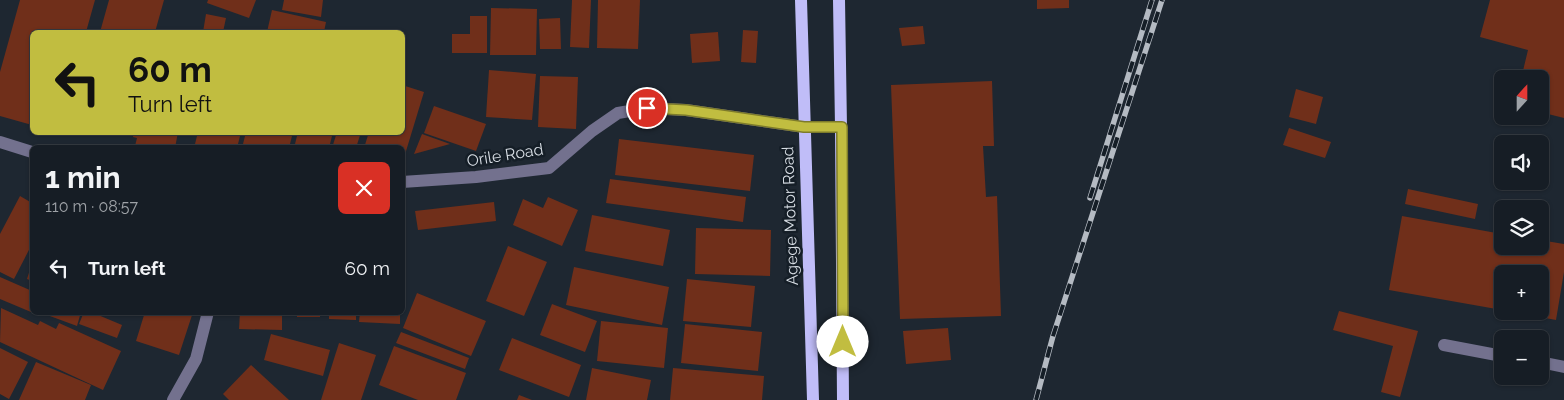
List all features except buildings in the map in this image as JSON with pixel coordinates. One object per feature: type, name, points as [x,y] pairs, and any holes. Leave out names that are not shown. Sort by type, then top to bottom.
[{"type":"main road","name":"Agege Motor Road","points":[[801,0],[813,400]]},
{"type":"main road","points":[[839,0],[842,127],[843,400]]},
{"type":"street","name":"Orile Road","points":[[405,182],[476,177],[549,168],[592,130],[618,113],[647,108],[686,110],[804,127],[842,127]]},
{"type":"street","points":[[0,142],[30,151]]},
{"type":"street","points":[[173,400],[196,359],[207,315]]},
{"type":"street","points":[[1444,345],[1494,354]]},
{"type":"street","points":[[1549,364],[1564,367]]},
{"type":"railway","points":[[1090,198],[1152,0]]},
{"type":"railway","points":[[1036,400],[1053,336],[1162,0]]},
{"type":"route","points":[[647,108],[686,110],[804,127],[842,127],[843,342]]}]
